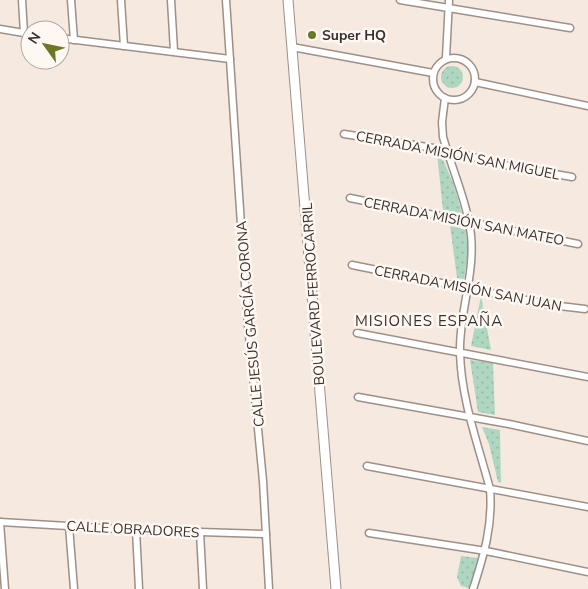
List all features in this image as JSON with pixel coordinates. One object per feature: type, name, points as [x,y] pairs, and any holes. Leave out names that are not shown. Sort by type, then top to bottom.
[{"type":"main road","name":"BOULEVARD FERROCARRIL","points":[[288,0],[336,589]]},
{"type":"street","points":[[22,0],[25,20]]},
{"type":"street","points":[[71,0],[74,40]]},
{"type":"street","points":[[121,0],[124,46]]},
{"type":"street","points":[[171,0],[174,51]]},
{"type":"street","name":"CALLE JESÚS GARCÍA CORONA","points":[[226,0],[246,314],[266,534],[269,589]]},
{"type":"street","points":[[400,0],[570,28]]},
{"type":"street","points":[[446,58],[458,57],[469,63],[473,70],[475,82],[467,96],[453,100],[445,98],[434,88],[433,73],[446,58],[447,9],[449,0]]},
{"type":"street","points":[[0,29],[20,32]]},
{"type":"street","points":[[70,39],[230,59]]},
{"type":"street","points":[[292,47],[433,73]]},
{"type":"street","points":[[475,82],[588,106]]},
{"type":"street","points":[[445,98],[442,122],[446,150],[469,222],[471,256],[460,352],[470,418],[490,489],[490,522],[486,551],[473,589]]},
{"type":"street","name":"CERRADA MISIÓN SAN MIGUEL","points":[[344,134],[446,150],[504,165],[572,177]]},
{"type":"street","name":"CERRADA MISIÓN SAN MATEO","points":[[350,198],[578,244]]},
{"type":"street","name":"CERRADA MISIÓN SAN JUAN","points":[[352,265],[552,305],[585,309]]},
{"type":"street","points":[[357,333],[588,377]]},
{"type":"street","points":[[358,397],[588,442]]},
{"type":"street","points":[[368,466],[588,507]]},
{"type":"street","points":[[0,522],[5,589]]},
{"type":"street","name":"CALLE OBRADORES","points":[[0,522],[136,530],[266,534]]},
{"type":"street","points":[[69,526],[74,589]]},
{"type":"street","points":[[136,530],[139,589]]},
{"type":"street","points":[[200,532],[203,589]]},
{"type":"street","points":[[369,533],[486,551],[588,572]]},
{"type":"green space","points":[[452,66],[460,69],[463,77],[460,85],[452,88],[444,85],[441,77],[444,69]]},
{"type":"green space","points":[[437,154],[441,155],[454,185],[462,214],[443,210]]},
{"type":"green space","points":[[450,225],[466,230],[468,253],[464,279],[457,278]]},
{"type":"green space","points":[[481,296],[491,350],[471,346]]},
{"type":"green space","points":[[470,360],[493,363],[495,415],[478,412]]},
{"type":"green space","points":[[482,427],[500,430],[501,483],[498,482],[489,444]]},
{"type":"green space","points":[[461,556],[478,558],[470,588],[461,586],[457,577]]},
{"type":"place","name":"Super HQ","points":[[312,35]]},
{"type":"district","name":"MISIONES ESPAÑA","points":[[429,321]]}]
